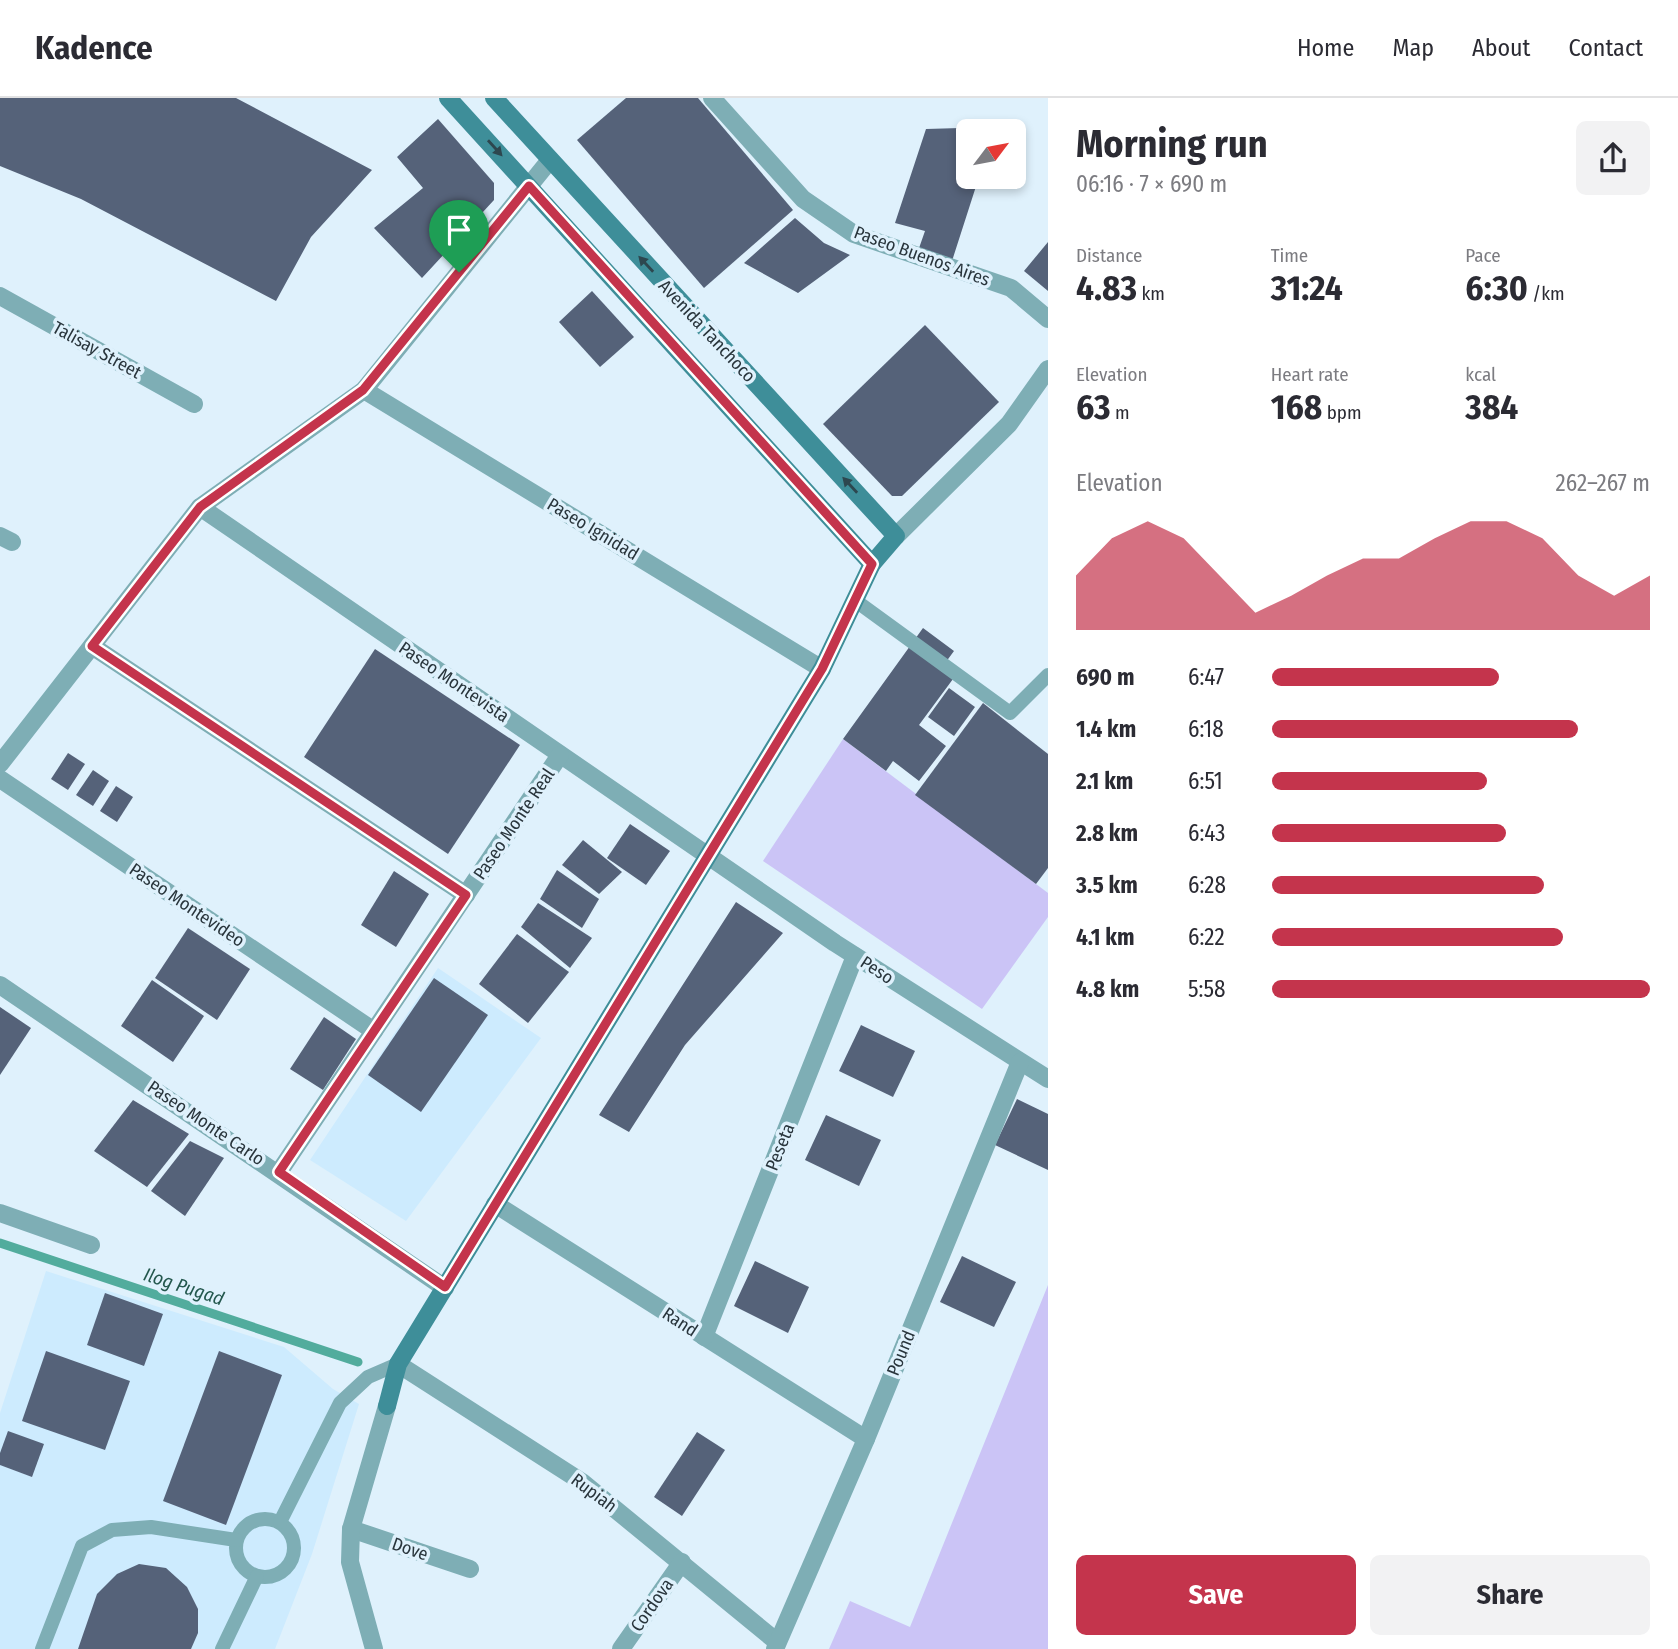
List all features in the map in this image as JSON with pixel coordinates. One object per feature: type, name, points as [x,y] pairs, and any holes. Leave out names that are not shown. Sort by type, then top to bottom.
[{"type":"street","name":"Avenida Tanchoco","points":[[494,98],[896,536]]},
{"type":"street","name":"Paseo Buenos Aires","points":[[712,98],[803,198],[854,234],[1011,288],[1048,319]]},
{"type":"street","name":"Avenida Tanchoco","points":[[451,99],[872,564]]},
{"type":"street","points":[[0,764],[200,507],[363,390],[550,160]]},
{"type":"street","name":"Talisay Street","points":[[0,296],[194,404]]},
{"type":"street","points":[[374,1649],[350,1562],[351,1529],[398,1364],[822,669],[872,564],[896,536],[1009,424],[1048,369]]},
{"type":"street","name":"Paseo Ignidad","points":[[363,390],[822,669]]},
{"type":"street","name":"Paseo Montevista","points":[[200,507],[709,855]]},
{"type":"street","points":[[92,646],[466,895]]},
{"type":"street","name":"Paseo Monte Real","points":[[279,1172],[560,755]]},
{"type":"street","name":"Paseo Montevideo","points":[[0,779],[374,1031]]},
{"type":"street","name":"Peso","points":[[709,855],[855,956],[1020,1062],[1045,1070]]},
{"type":"street","name":"Peseta","points":[[704,1337],[855,956]]},
{"type":"street","name":"Paseo Monte Carlo","points":[[0,985],[445,1287]]},
{"type":"street","name":"Pound","points":[[775,1645],[866,1439],[1020,1062]]},
{"type":"street","name":"Rand","points":[[495,1204],[866,1439]]},
{"type":"street","points":[[0,1213],[91,1245]]},
{"type":"street","name":"Rupiah","points":[[398,1364],[582,1482],[682,1562],[775,1645]]},
{"type":"street","name":"Dove","points":[[351,1529],[470,1569]]},
{"type":"street","name":"Cordova","points":[[621,1649],[682,1562]]},
{"type":"lane","points":[[856,601],[1010,712],[1048,676]]},
{"type":"lane","points":[[280,1522],[340,1403],[368,1377],[398,1364]]},
{"type":"lane","points":[[256,1520],[280,1522],[290,1533],[294,1547],[291,1562],[283,1572],[271,1577],[257,1576],[245,1570],[237,1557],[236,1540],[242,1529],[256,1520]]},
{"type":"lane","points":[[42,1649],[82,1546],[112,1530],[151,1527],[236,1540]]},
{"type":"lane","points":[[222,1649],[257,1576]]},
{"type":"shaded area","points":[[843,739],[1048,893],[1048,917],[982,1009],[763,861]]},
{"type":"shaded area","points":[[438,968],[541,1038],[406,1221],[310,1160]]},
{"type":"shaded area","points":[[46,1271],[284,1347],[333,1389],[359,1404],[312,1554],[275,1649],[0,1649],[0,1413]]},
{"type":"shaded area","points":[[1048,1285],[1048,1649],[829,1649],[850,1601],[910,1627]]},
{"type":"building","points":[[0,98],[236,98],[372,170],[311,237],[276,301],[81,199],[0,166]]},
{"type":"building","points":[[626,98],[698,98],[793,210],[704,288],[577,140]]},
{"type":"building","points":[[438,119],[494,183],[494,200],[422,278],[374,228],[423,188],[397,157]]},
{"type":"building","points":[[956,128],[956,189],[975,189],[952,261],[918,251],[925,231],[895,223],[926,129]]},
{"type":"building","points":[[795,218],[824,243],[850,255],[798,293],[744,263]]},
{"type":"building","points":[[1048,242],[1048,291],[1024,271]]},
{"type":"building","points":[[592,291],[634,337],[600,367],[559,322]]},
{"type":"building","points":[[925,325],[999,402],[902,496],[892,496],[823,424]]},
{"type":"building","points":[[923,628],[954,651],[940,670],[953,679],[919,725],[946,746],[919,781],[893,761],[886,771],[843,739]]},
{"type":"building","points":[[375,649],[520,745],[448,854],[304,757]]},
{"type":"building","points":[[949,688],[975,707],[954,736],[928,717]]},
{"type":"building","points":[[983,703],[1048,754],[1048,868],[1036,884],[915,795]]},
{"type":"building","points":[[68,753],[85,764],[68,790],[51,779]]},
{"type":"building","points":[[93,770],[109,781],[93,806],[76,795]]},
{"type":"building","points":[[116,786],[133,797],[117,822],[100,811]]},
{"type":"building","points":[[630,824],[670,851],[646,885],[607,858]]},
{"type":"building","points":[[583,840],[622,872],[599,894],[562,865]]},
{"type":"building","points":[[557,870],[599,899],[582,928],[540,899]]},
{"type":"building","points":[[394,871],[429,894],[396,947],[361,925]]},
{"type":"building","points":[[736,902],[783,933],[685,1045],[629,1132],[599,1115]]},
{"type":"building","points":[[538,903],[592,938],[570,968],[521,927]]},
{"type":"building","points":[[188,928],[250,969],[217,1020],[155,978]]},
{"type":"building","points":[[517,934],[569,972],[528,1023],[479,984]]},
{"type":"building","points":[[434,978],[488,1015],[421,1112],[368,1075]]},
{"type":"building","points":[[152,980],[204,1016],[173,1062],[121,1026]]},
{"type":"building","points":[[0,1007],[31,1028],[0,1075]]},
{"type":"building","points":[[324,1017],[356,1039],[323,1090],[290,1069]]},
{"type":"building","points":[[861,1025],[915,1051],[893,1097],[839,1071]]},
{"type":"building","points":[[1017,1099],[1048,1114],[1048,1170],[995,1145]]},
{"type":"building","points":[[133,1100],[189,1134],[147,1187],[94,1151]]},
{"type":"building","points":[[826,1115],[881,1140],[859,1186],[805,1160]]},
{"type":"building","points":[[190,1141],[224,1158],[185,1216],[151,1191]]},
{"type":"building","points":[[962,1256],[1016,1282],[994,1327],[940,1302]]},
{"type":"building","points":[[755,1261],[809,1287],[788,1333],[734,1306]]},
{"type":"building","points":[[105,1293],[163,1314],[144,1366],[87,1345]]},
{"type":"building","points":[[46,1351],[130,1381],[105,1450],[22,1421]]},
{"type":"building","points":[[219,1351],[282,1375],[226,1525],[163,1501]]},
{"type":"building","points":[[8,1431],[44,1444],[32,1477],[0,1465],[0,1453]]},
{"type":"building","points":[[697,1432],[725,1450],[682,1516],[654,1497]]},
{"type":"building","points":[[139,1564],[166,1568],[187,1587],[198,1609],[198,1633],[191,1649],[78,1649],[97,1594],[117,1574]]},
{"type":"waterway","name":"Ilog Pugad","points":[[0,1243],[358,1362]]},
{"type":"route","points":[[529,186],[872,564],[822,669],[445,1287],[279,1172],[466,895],[92,646],[200,507],[363,390],[459,272],[529,186]]}]
